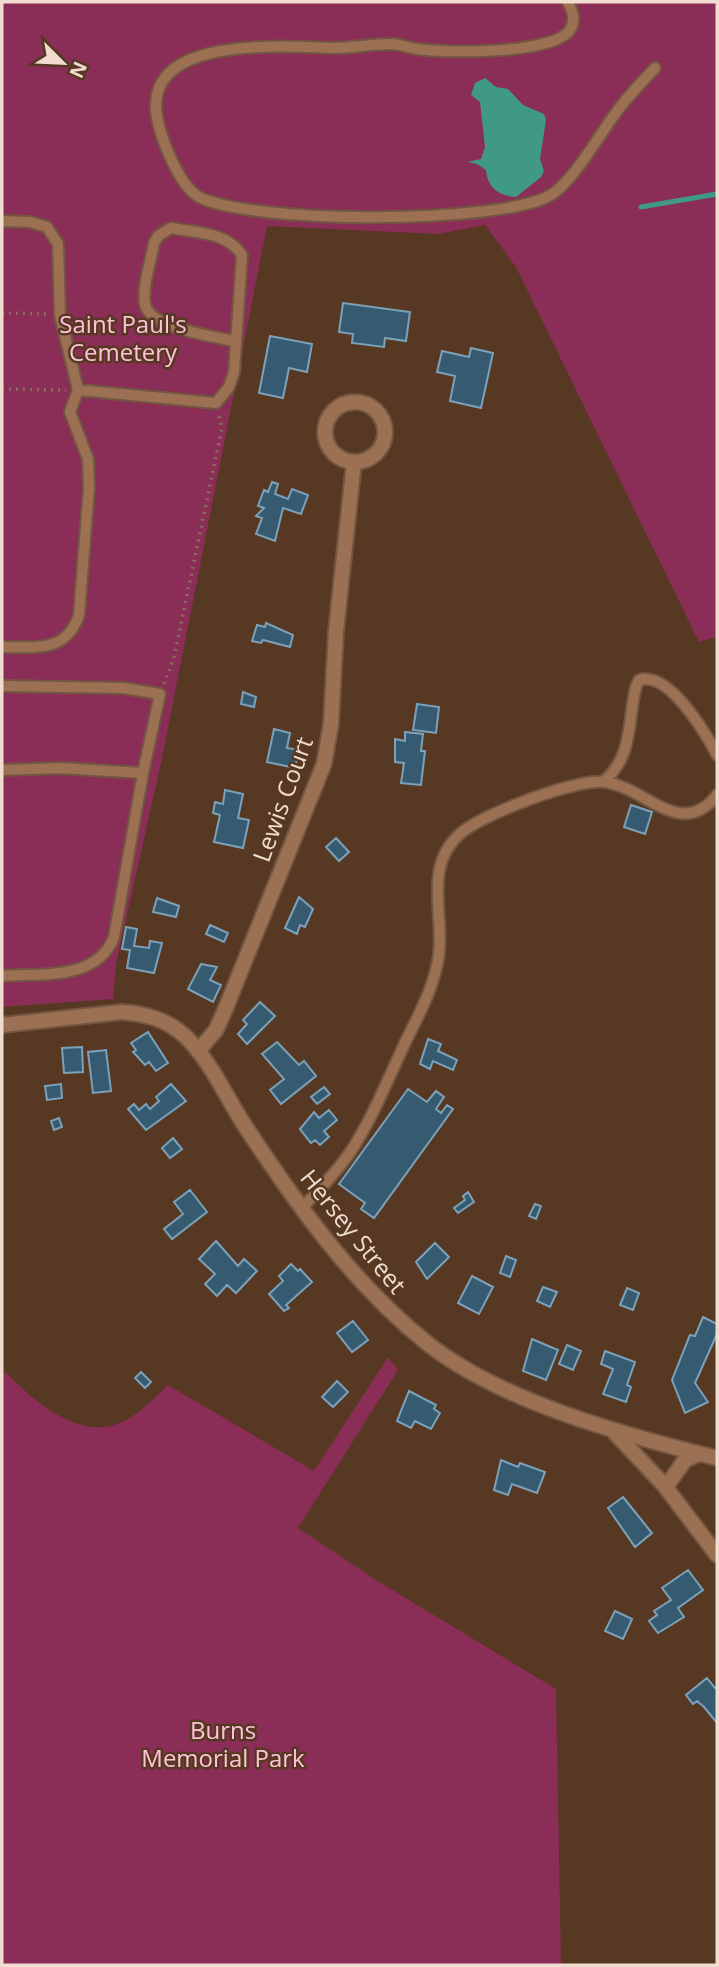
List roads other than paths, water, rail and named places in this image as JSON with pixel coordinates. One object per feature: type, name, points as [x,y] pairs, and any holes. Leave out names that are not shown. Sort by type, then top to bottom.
[{"type":"street","points":[[355,402],[364,403],[377,412],[384,431],[378,450],[367,459],[354,461],[337,456],[326,441],[325,431],[331,414],[337,408],[355,402]]},
{"type":"street","name":"Lewis Court","points":[[198,1051],[216,1030],[225,1010],[327,755],[354,461]]},
{"type":"street","name":"Hersey Street","points":[[2,1025],[105,1013],[142,1014],[166,1022],[198,1051],[302,1208],[374,1295],[431,1346],[502,1387],[611,1430],[717,1458]]},
{"type":"street","points":[[611,1430],[666,1487],[717,1555]]},
{"type":"street","points":[[666,1487],[685,1460],[699,1454]]},
{"type":"lane","points":[[568,2],[574,16],[571,29],[561,38],[527,47],[427,50],[391,43],[337,48],[239,49],[197,56],[171,71],[161,86],[156,103],[158,121],[184,184],[197,195],[230,207],[333,217],[496,211],[527,206],[553,194],[599,140],[629,94],[655,68]]},
{"type":"lane","points":[[2,221],[30,222],[47,227],[58,244],[60,315],[78,390],[70,412],[88,459],[89,488],[79,615],[73,633],[64,640],[41,647],[2,647]]},
{"type":"lane","points":[[78,390],[216,403],[229,387],[234,372],[234,341],[242,255],[234,243],[223,237],[171,228],[158,236],[154,243],[145,303],[149,316],[160,322],[234,341]]},
{"type":"lane","points":[[302,1208],[351,1151],[424,1004],[439,951],[437,884],[449,848],[467,829],[499,812],[555,792],[603,782],[612,774],[626,750],[639,680],[648,678],[662,682],[680,701],[717,755]]},
{"type":"lane","points":[[2,686],[123,688],[160,694],[114,937],[107,953],[97,963],[71,971],[2,976]]},
{"type":"lane","points":[[2,770],[61,768],[144,773]]},
{"type":"lane","points":[[603,782],[690,815],[699,813],[717,795]]},
{"type":"water","points":[[485,78],[496,87],[508,89],[523,105],[544,114],[546,120],[540,159],[544,171],[541,177],[516,197],[495,190],[486,170],[467,162],[481,159],[485,147],[480,102],[471,95],[475,83]]},
{"type":"waterway","points":[[641,207],[717,194]]},
{"type":"park label","name":"Saint Paul's Cemetery","points":[[123,337]]},
{"type":"park label","name":"Burns Memorial Park","points":[[223,1743]]}]
